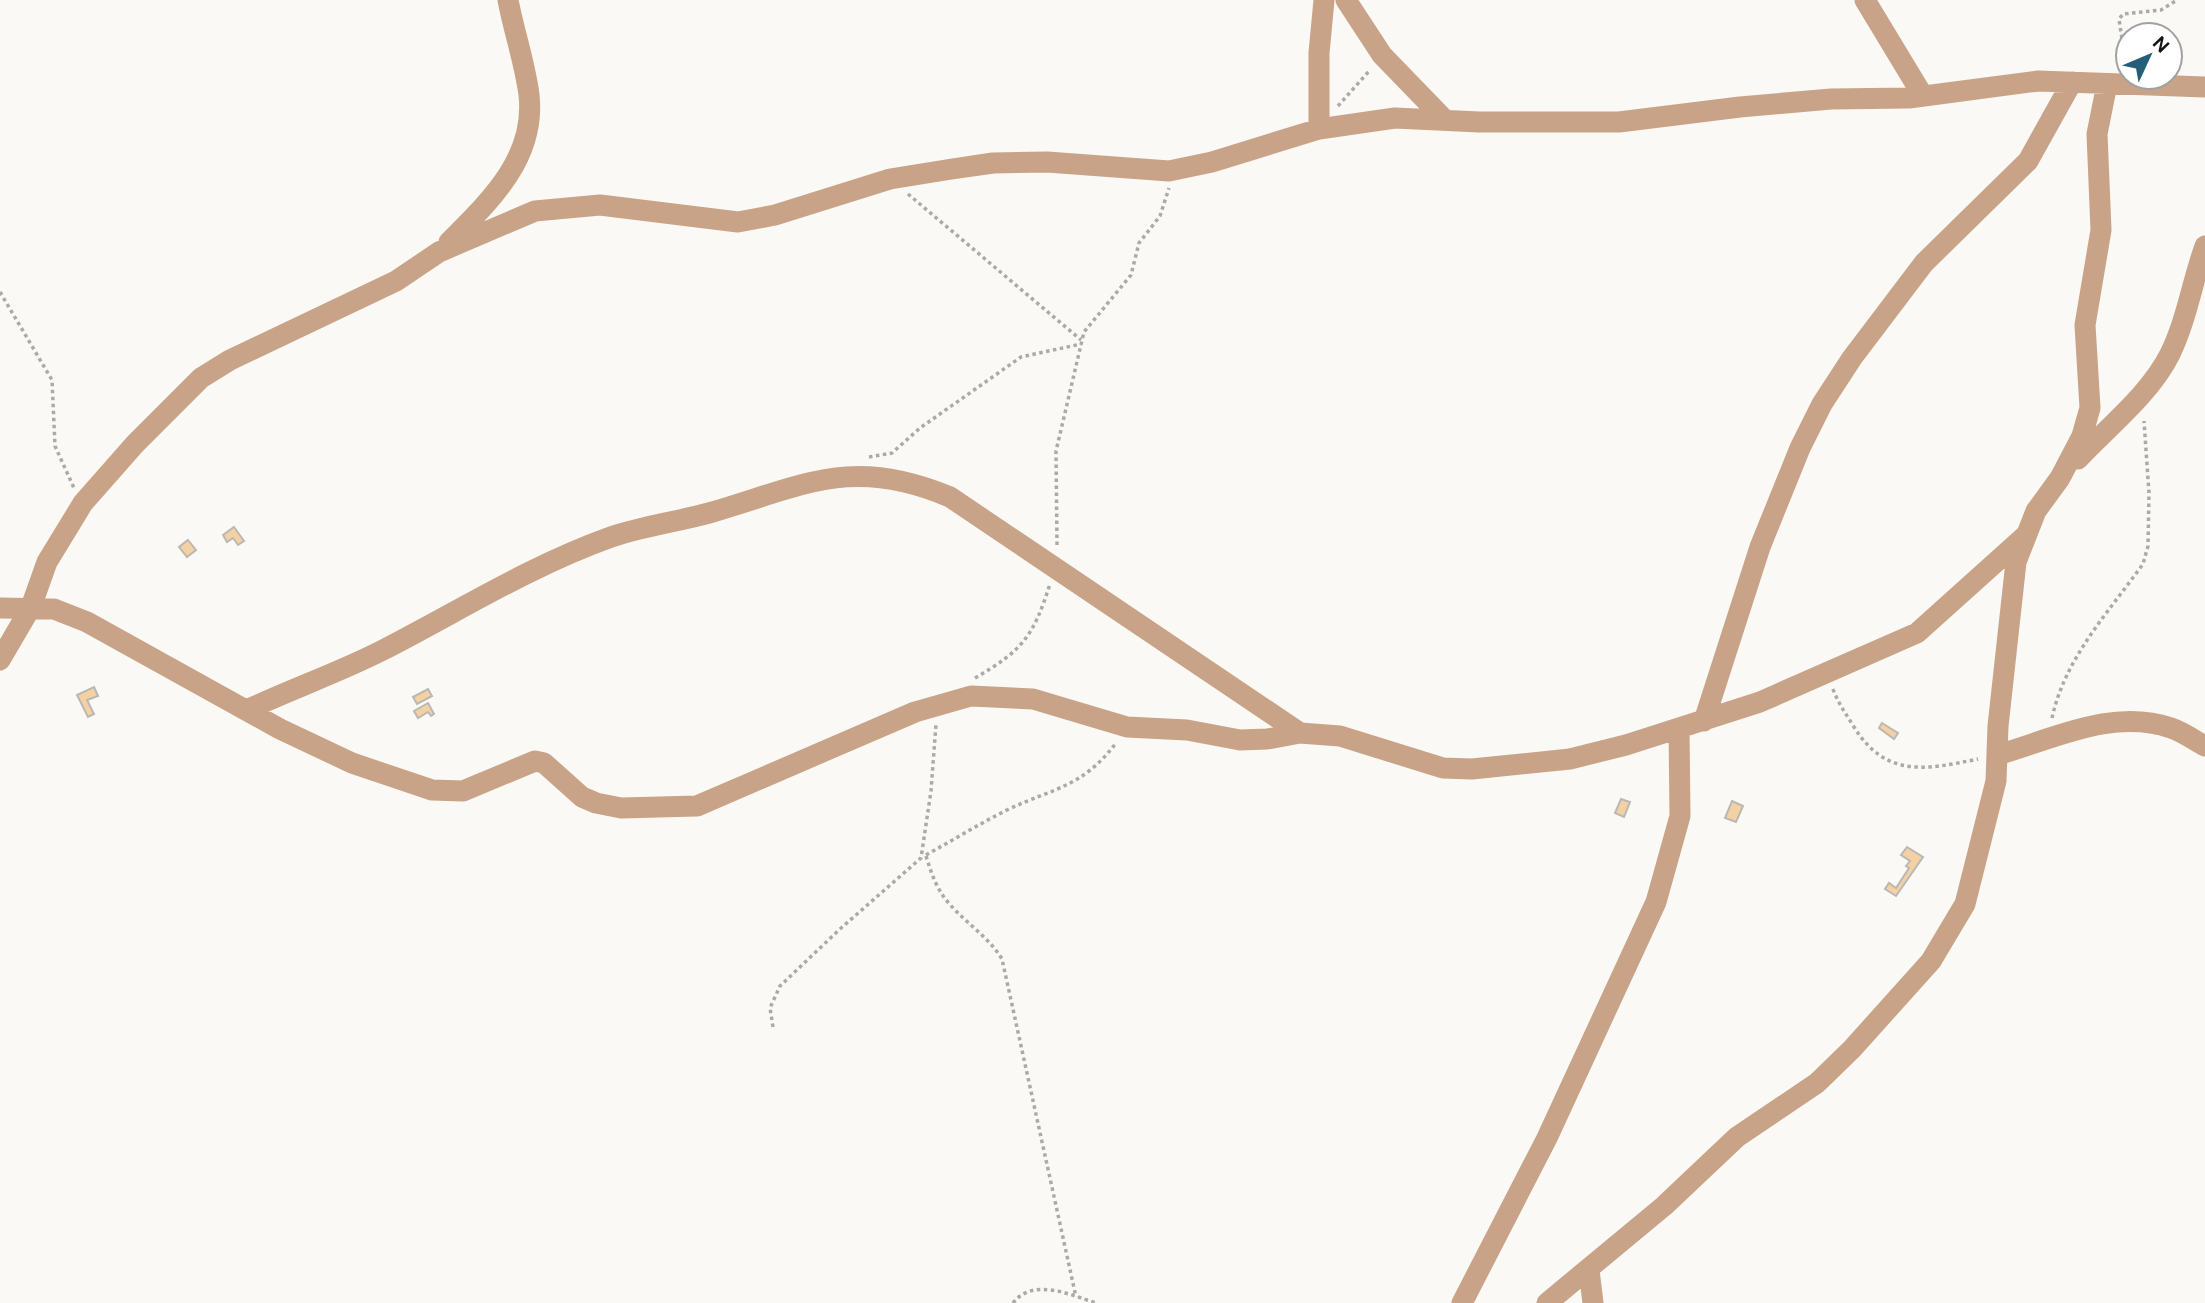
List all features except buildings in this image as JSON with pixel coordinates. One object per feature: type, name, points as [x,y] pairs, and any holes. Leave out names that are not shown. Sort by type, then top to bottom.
[{"type":"street","points":[[0,660],[31,607],[47,562],[83,503],[135,444],[201,378],[230,360],[396,281],[439,251],[507,180],[523,148],[529,125],[529,96],[508,0]]},
{"type":"street","points":[[1319,125],[1319,53],[1324,0]]},
{"type":"street","points":[[1346,0],[1382,55],[1443,118]]},
{"type":"street","points":[[1866,0],[1923,96]]},
{"type":"street","points":[[439,251],[535,211],[558,207],[600,205],[738,222],[775,215],[890,179],[993,163],[1047,162],[1169,171],[1212,162],[1319,125],[1395,118],[1443,118],[1479,122],[1619,122],[1753,106],[1923,96],[2038,80],[2114,84]]},
{"type":"street","points":[[1704,721],[1760,547],[1800,448],[1822,404],[1860,347],[1924,263],[2028,162],[2072,82]]},
{"type":"street","points":[[2060,478],[2082,436],[2090,408],[2085,325],[2100,243],[2097,134],[2107,84]]},
{"type":"street","points":[[2184,86],[2205,87]]},
{"type":"street","points":[[1546,1303],[1664,1206],[1737,1137],[1817,1083],[1852,1049],[1931,961],[1965,904],[1989,815],[2017,562],[2026,535],[2046,495],[2157,375],[2170,354],[2187,312],[2205,246]]},
{"type":"street","points":[[247,710],[385,649],[514,578],[609,538],[708,513],[811,481],[846,475],[896,479],[950,496],[1300,733]]},
{"type":"street","points":[[0,608],[54,609],[88,622],[247,710],[352,763],[432,790],[463,792],[535,761],[544,762],[582,796],[621,808],[697,806],[944,702],[971,696],[1033,699],[1127,727],[1187,730],[1240,740],[1267,739],[1300,733],[1348,737],[1422,764],[1472,769],[1570,759],[1679,729],[1760,702],[1917,633],[2026,535]]},
{"type":"street","points":[[1997,755],[2102,722],[2141,722],[2172,728],[2205,746]]},
{"type":"street","points":[[1462,1303],[1547,1138],[1656,902],[1680,816],[1679,729]]},
{"type":"street","points":[[1589,1270],[1594,1303]]},
{"type":"path","points":[[2119,21],[2123,14],[2161,10],[2177,0]]},
{"type":"path","points":[[1319,125],[1382,55]]},
{"type":"path","points":[[967,682],[1014,654],[1026,640],[1039,617],[1054,565],[1058,509],[1056,451],[1081,342],[1087,326],[1131,275],[1139,243],[1160,216],[1168,199],[1169,171]]},
{"type":"path","points":[[890,179],[1081,342]]},
{"type":"path","points":[[0,292],[52,380],[55,446],[68,478],[83,503]]},
{"type":"path","points":[[846,475],[872,456],[883,457],[892,453],[920,429],[1015,361],[1081,342]]},
{"type":"path","points":[[2048,739],[2058,691],[2074,659],[2143,564],[2148,546],[2149,494],[2144,432],[2146,413]]},
{"type":"path","points":[[1828,674],[1837,701],[1866,745],[1886,760],[1914,769],[1997,755]]},
{"type":"path","points":[[944,702],[936,724],[923,857],[935,884],[947,901],[994,946],[1002,959],[1076,1297]]},
{"type":"path","points":[[773,1027],[770,1008],[780,986],[839,929],[923,857],[1009,810],[1062,789],[1084,777],[1127,727]]},
{"type":"path","points":[[1013,1303],[1030,1290],[1040,1289],[1096,1303]]}]
